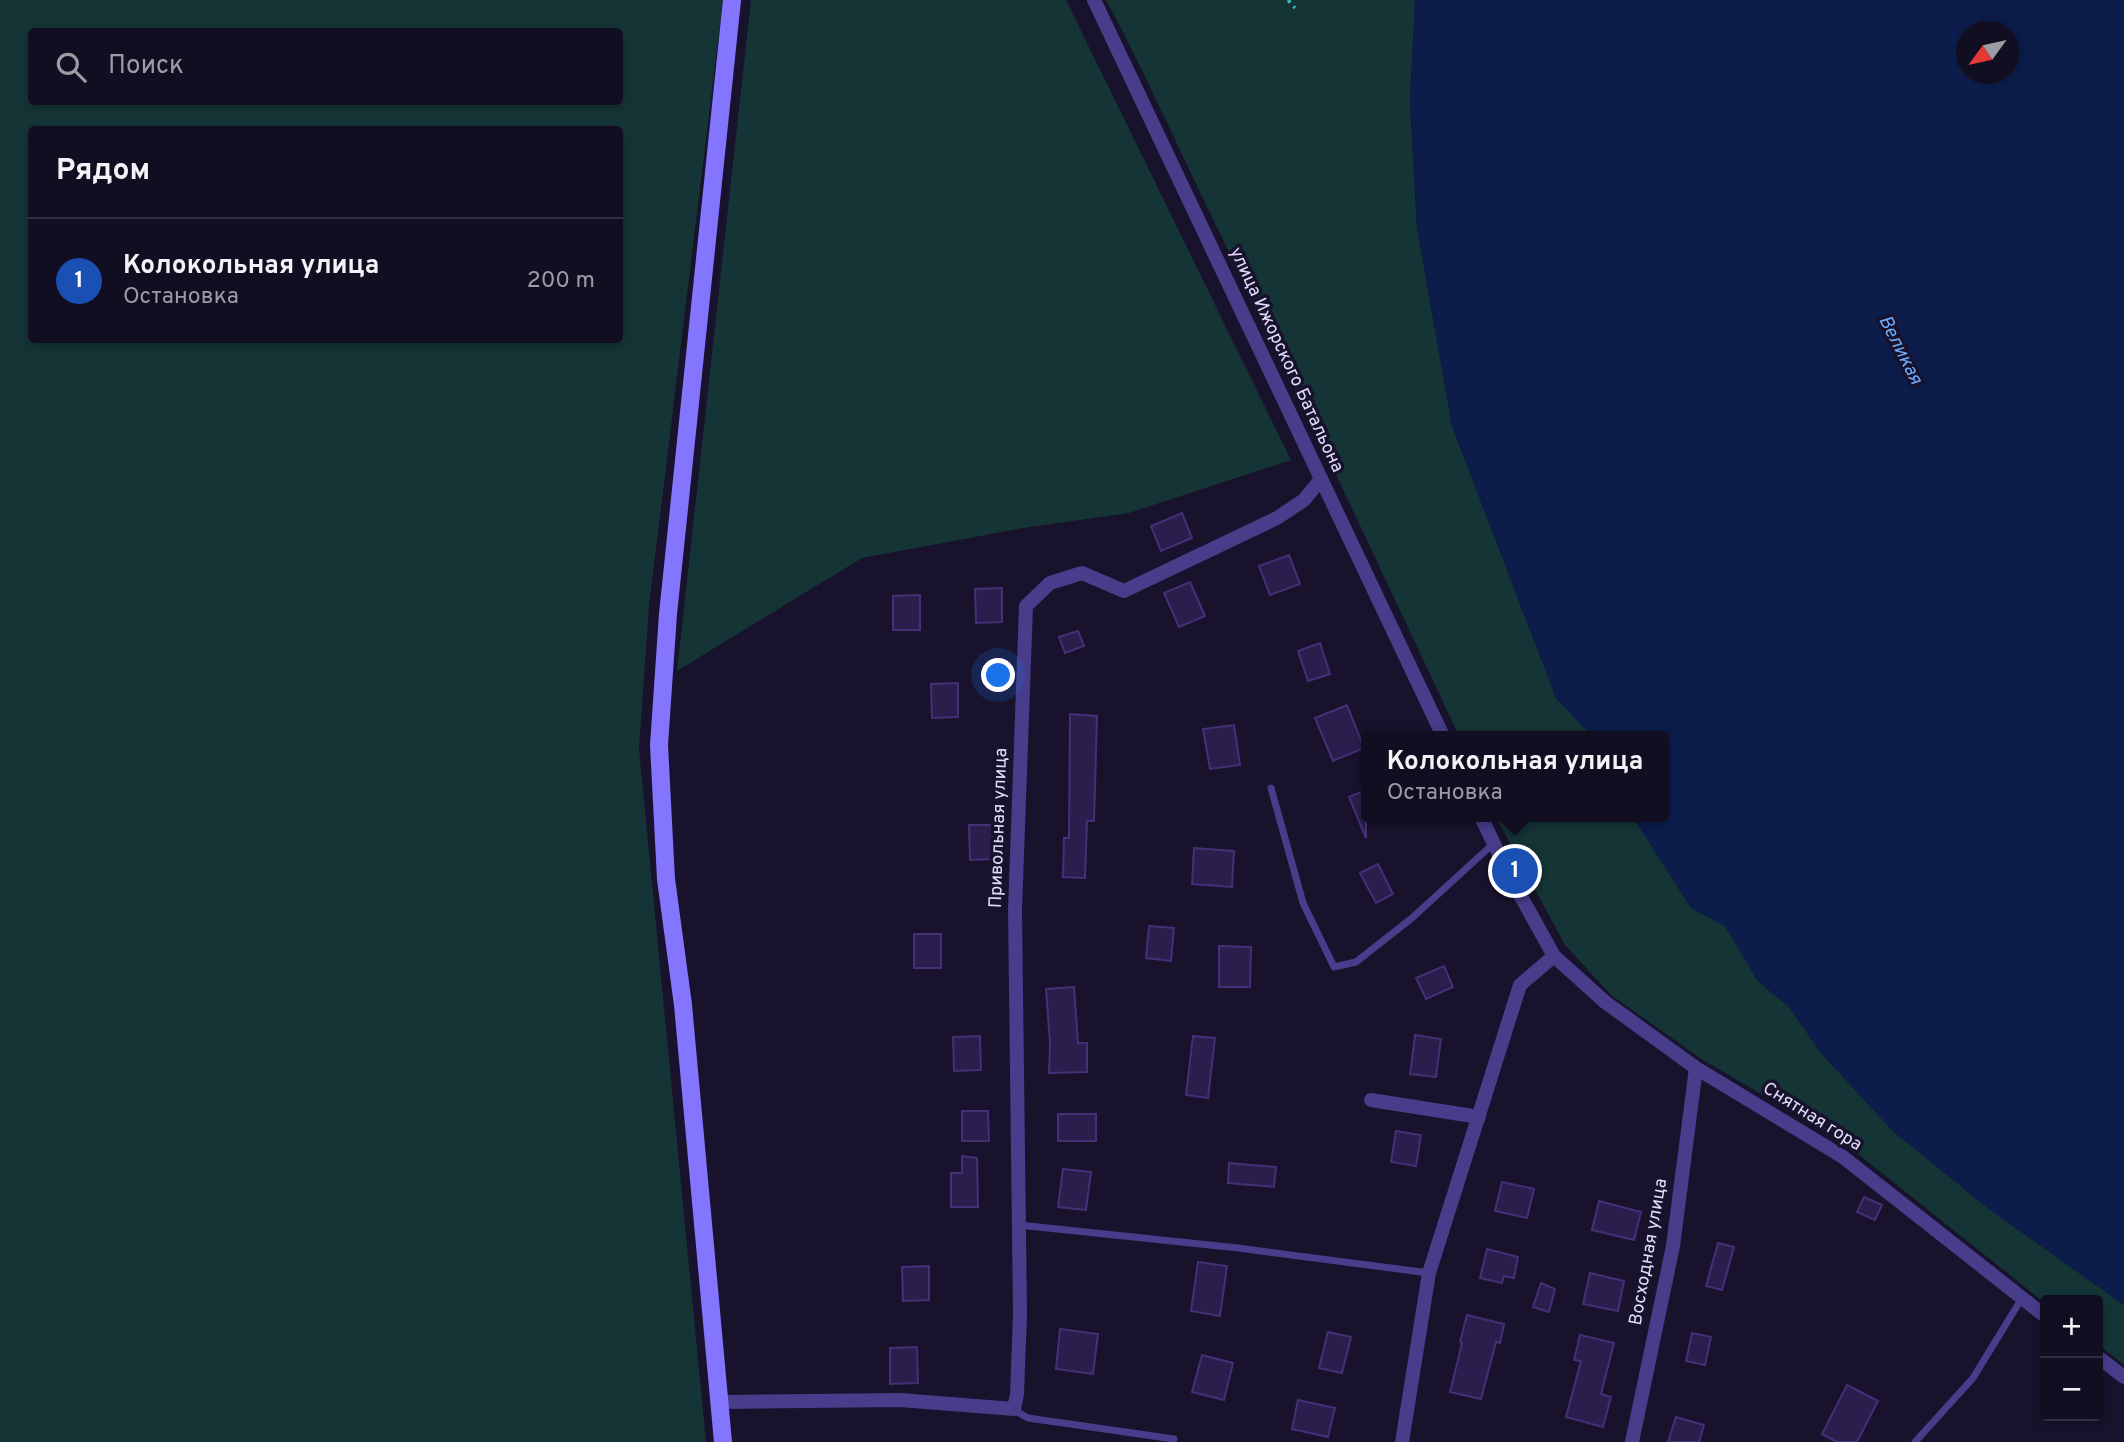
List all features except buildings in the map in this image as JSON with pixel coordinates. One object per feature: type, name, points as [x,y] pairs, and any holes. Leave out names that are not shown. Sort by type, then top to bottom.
[{"type":"street","points":[[723,1442],[683,1005],[666,879],[659,745],[668,614],[732,0]]},
{"type":"street","name":"улица Ижорского Батальона","points":[[1094,0],[1441,731]]},
{"type":"street","name":"Привольная улица","points":[[1014,1409],[1020,1314],[1015,910],[1026,606],[1050,583],[1082,573],[1124,591],[1277,518],[1304,500],[1321,478]]},
{"type":"street","points":[[1402,1442],[1429,1273],[1520,985],[1555,956],[1508,875],[1483,822]]},
{"type":"street","name":"Снятная гора","points":[[1555,956],[1605,1002],[1696,1068],[1843,1157],[2040,1312]]},
{"type":"street","name":"Восходная улица","points":[[1632,1442],[1672,1246],[1696,1068]]},
{"type":"street","points":[[1371,1101],[1479,1117]]},
{"type":"street","points":[[2099,1358],[2124,1377]]},
{"type":"street","points":[[720,1402],[900,1400],[1014,1409]]},
{"type":"lane","points":[[1271,788],[1303,903],[1334,967],[1356,962],[1412,918],[1494,844]]},
{"type":"lane","points":[[1019,1225],[1238,1248],[1429,1273]]},
{"type":"lane","points":[[1915,1442],[1973,1378],[2022,1298]]},
{"type":"lane","points":[[1014,1409],[1028,1419],[1174,1439]]},
{"type":"path","points":[[1288,0],[1295,8]]},
{"type":"green space","points":[[0,0],[723,0],[649,606],[639,749],[706,1442],[0,1442]]},
{"type":"green space","points":[[751,0],[1066,0],[1291,460],[1129,513],[1023,528],[862,558],[677,671]]},
{"type":"green space","points":[[1106,0],[1415,0],[1410,102],[1417,227],[1452,426],[1556,698],[1587,731],[1457,731],[1148,82]]},
{"type":"green space","points":[[1499,822],[1636,822],[1691,908],[1725,926],[1758,981],[1789,1007],[1821,1053],[1894,1132],[1989,1209],[2124,1305],[2124,1365],[2103,1348],[2103,1295],[2040,1295],[2040,1299],[1848,1146],[1700,1058],[1611,995],[1565,945]]},
{"type":"water","name":"Великая","points":[[1415,0],[2124,0],[2124,1305],[1989,1209],[1894,1132],[1821,1053],[1789,1007],[1758,981],[1725,926],[1691,908],[1636,822],[1669,822],[1669,731],[1587,731],[1556,698],[1452,426],[1417,227],[1410,102]]},
{"type":"place","name":"Колокольная улица","points":[[1515,871]]}]
